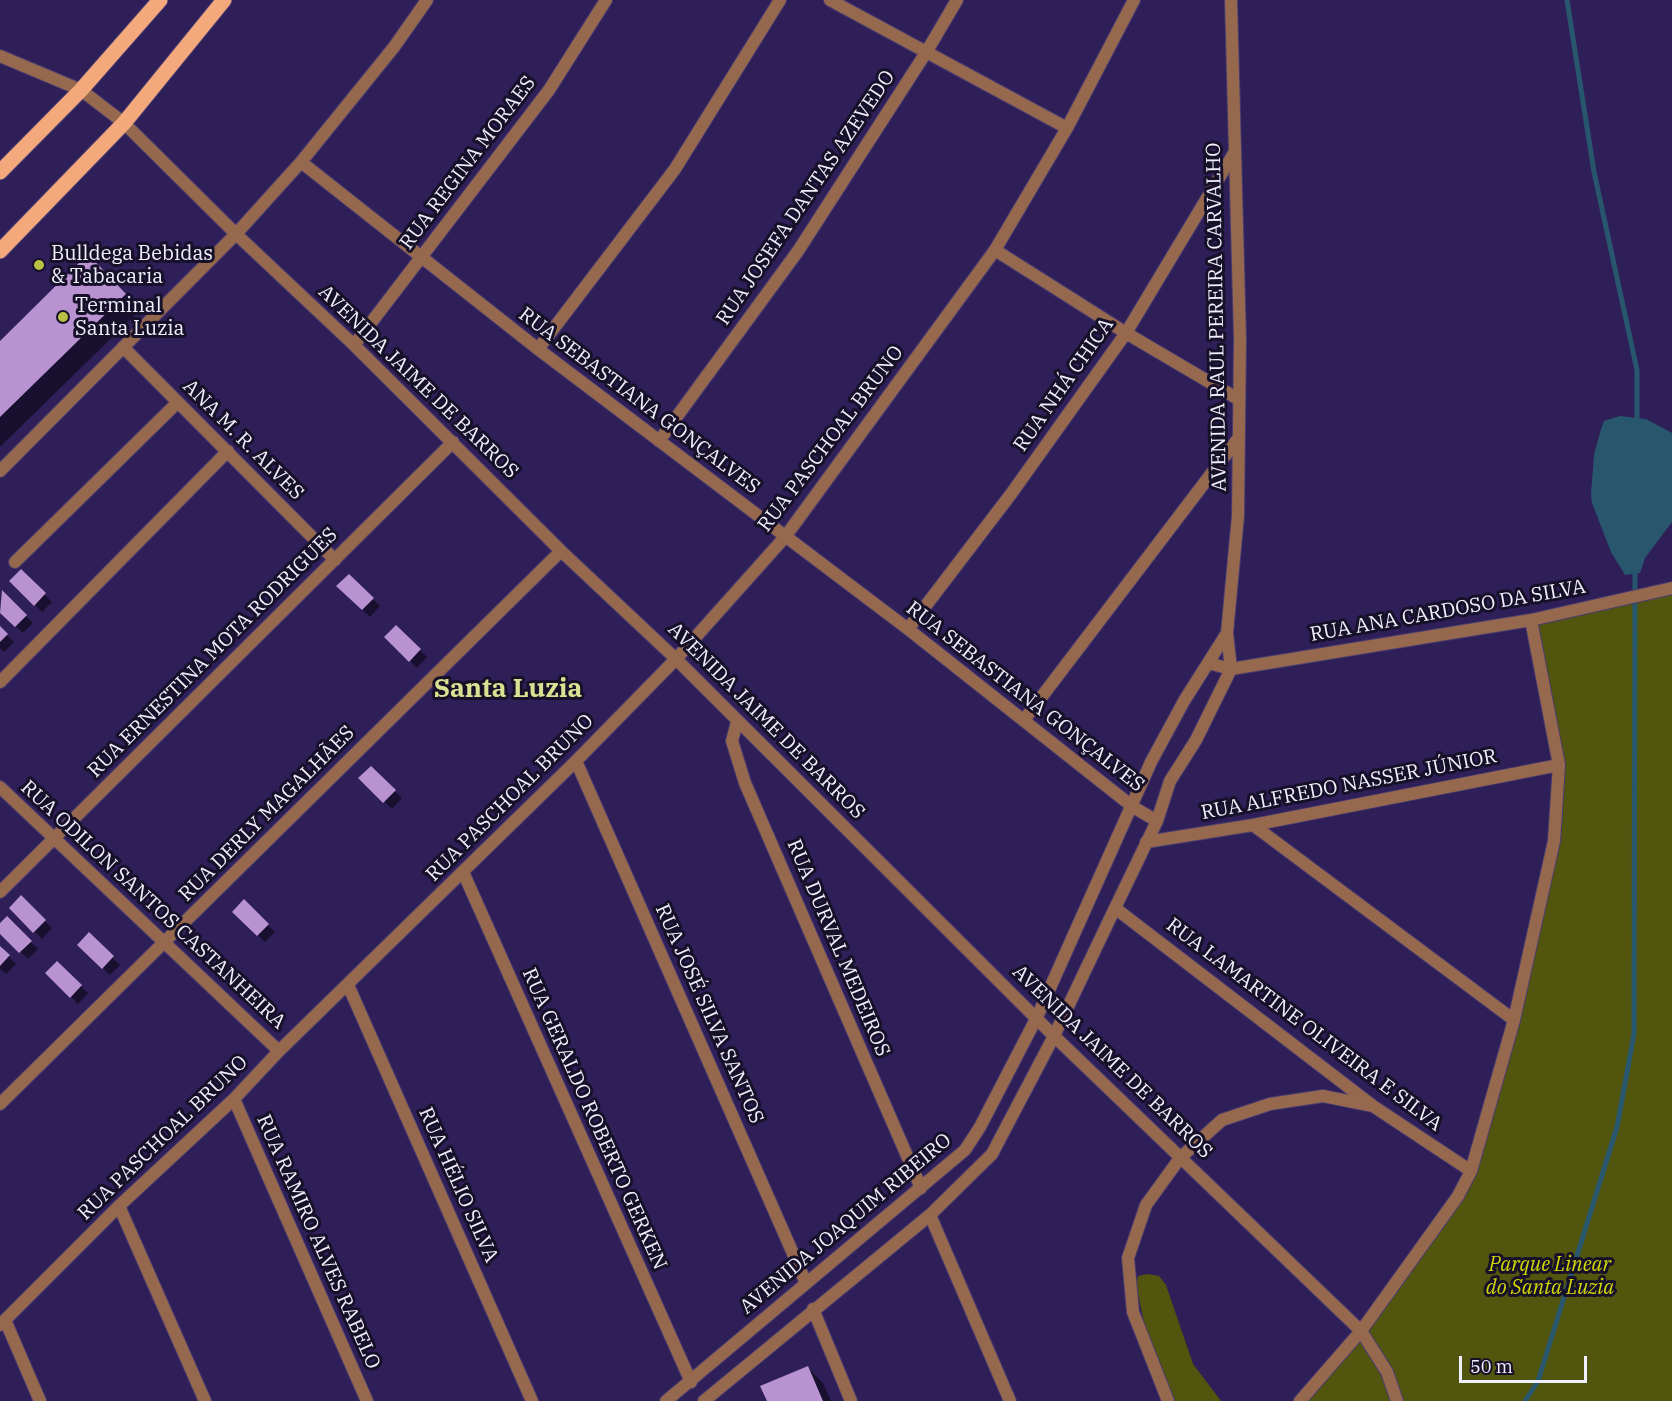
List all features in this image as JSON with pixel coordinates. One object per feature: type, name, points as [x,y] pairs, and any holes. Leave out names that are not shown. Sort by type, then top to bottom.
[{"type":"main road","points":[[0,172],[81,90],[160,0]]},
{"type":"main road","points":[[0,252],[124,123],[225,0]]},
{"type":"street","points":[[0,471],[236,234],[301,162],[394,47],[427,0]]},
{"type":"street","name":"RUA REGINA MORAES","points":[[354,345],[549,90],[606,0]]},
{"type":"street","points":[[538,349],[675,169],[780,0]]},
{"type":"street","points":[[830,0],[1067,128]]},
{"type":"street","name":"RUA JOSEFA DANTAS AZEVEDO","points":[[659,441],[798,251],[927,51],[957,0]]},
{"type":"street","name":"RUA PASCHOAL BRUNO","points":[[2,1323],[119,1206],[234,1099],[279,1051],[576,761],[676,659],[785,537],[995,250],[1067,128],[1134,0]]},
{"type":"street","name":"AVENIDA RAUL PEREIRA CARVALHO","points":[[1230,669],[1227,633],[1238,516],[1237,440],[1240,339],[1231,0]]},
{"type":"street","name":"AVENIDA JAIME DE BARROS","points":[[0,56],[81,90],[124,123],[236,234],[354,345],[561,551],[676,659],[1054,1036],[1360,1331],[1387,1372],[1397,1401]]},
{"type":"street","name":"RUA NHÁ CHICA","points":[[908,629],[1011,494],[1126,333],[1235,152]]},
{"type":"street","name":"RUA SEBASTIANA GONÇALVES","points":[[301,162],[538,349],[908,629],[1133,807],[1157,821]]},
{"type":"street","points":[[995,250],[1126,333],[1238,399]]},
{"type":"street","name":"ANA M. R. ALVES","points":[[123,347],[335,560]]},
{"type":"street","points":[[15,562],[177,403]]},
{"type":"street","points":[[1024,720],[1237,440]]},
{"type":"street","name":"RUA ERNESTINA MOTA RODRIGUES","points":[[0,892],[453,442]]},
{"type":"street","points":[[0,682],[228,452]]},
{"type":"street","name":"RUA DERLY MAGALHÃES","points":[[0,1104],[561,551]]},
{"type":"street","name":"RUA ANA CARDOSO DA SILVA","points":[[1230,669],[1531,620],[1672,588]]},
{"type":"street","points":[[1300,1401],[1360,1331],[1458,1196],[1471,1171],[1514,1020],[1554,841],[1559,765],[1531,620]]},
{"type":"street","name":"AVENIDA RAUL PEREIRA CARVALHO","points":[[1208,663],[1227,633]]},
{"type":"street","points":[[704,1401],[930,1215],[992,1154],[1054,1036],[1157,821],[1170,781],[1196,740],[1230,669],[1208,663]]},
{"type":"street","name":"AVENIDA JOAQUIM RIBEIRO","points":[[666,1401],[965,1150],[980,1127],[1037,1017],[1133,807],[1150,762],[1208,663]]},
{"type":"street","name":"RUA DURVAL MEDEIROS","points":[[737,722],[732,732],[732,741],[745,783],[921,1188]]},
{"type":"street","name":"RUA JOSÉ SILVA SANTOS","points":[[576,761],[806,1283]]},
{"type":"street","name":"RUA ALFREDO NASSER JÚNIOR","points":[[1146,842],[1253,825],[1559,765]]},
{"type":"street","name":"RUA ODILON SANTOS CASTANHEIRA","points":[[0,787],[53,840],[279,1051]]},
{"type":"street","points":[[1253,825],[1514,1020]]},
{"type":"street","name":"RUA GERALDO ROBERTO GERKEN","points":[[463,872],[691,1382]]},
{"type":"street","name":"RUA LAMARTINE OLIVEIRA E SILVA","points":[[1115,908],[1373,1106],[1471,1171]]},
{"type":"street","name":"RUA HÉLIO SILVA","points":[[348,985],[532,1401]]},
{"type":"street","points":[[1168,1401],[1133,1312],[1128,1258],[1146,1205],[1180,1158],[1222,1120],[1270,1104],[1323,1096],[1373,1106]]},
{"type":"street","name":"RUA RAMIRO ALVES RABELO","points":[[234,1099],[367,1401]]},
{"type":"street","points":[[119,1206],[205,1401]]},
{"type":"street","points":[[930,1215],[1010,1401]]},
{"type":"street","points":[[813,1309],[851,1401]]},
{"type":"street","points":[[2,1323],[40,1401]]},
{"type":"green space","name":"Parque Linear do Santa Luzia","points":[[1672,590],[1672,1401],[1300,1401],[1361,1331],[1471,1171],[1554,841],[1559,765],[1531,620]]},
{"type":"green space","points":[[1147,1274],[1159,1276],[1166,1285],[1193,1364],[1221,1401],[1175,1401],[1165,1384],[1145,1327],[1136,1285],[1138,1276]]},
{"type":"water","points":[[1620,416],[1646,419],[1672,433],[1672,522],[1645,558],[1640,573],[1625,575],[1611,552],[1592,503],[1591,494],[1594,455],[1601,429],[1604,421]]},
{"type":"building","name":"Terminal Santa Luzia","points":[[88,254],[126,294],[0,417],[0,341]]},
{"type":"building","points":[[21,569],[46,593],[34,606],[9,581]]},
{"type":"building","points":[[349,574],[374,598],[362,610],[336,586]]},
{"type":"building","points":[[2,590],[27,615],[15,627],[0,613]]},
{"type":"building","points":[[396,625],[421,649],[409,662],[384,637]]},
{"type":"building","points":[[0,626],[8,634],[0,642]]},
{"type":"building","points":[[371,766],[396,790],[383,803],[358,778]]},
{"type":"building","points":[[21,895],[46,920],[33,933],[9,908]]},
{"type":"building","points":[[244,899],[269,924],[257,936],[232,912]]},
{"type":"building","points":[[7,916],[32,941],[19,953],[0,934],[0,923]]},
{"type":"building","points":[[89,932],[114,956],[102,969],[77,945]]},
{"type":"building","points":[[0,946],[10,955],[0,966]]},
{"type":"building","points":[[57,961],[82,985],[70,998],[45,973]]},
{"type":"building","points":[[808,1366],[823,1401],[767,1401],[760,1386]]},
{"type":"waterway","points":[[1567,0],[1594,172],[1637,370],[1637,424]]},
{"type":"waterway","points":[[1525,1401],[1538,1381],[1617,1127],[1634,1034],[1635,568]]},
{"type":"place","name":"Bulldega Bebidas & Tabacaria","points":[[39,265]]},
{"type":"place","name":"Terminal Santa Luzia","points":[[63,317]]},
{"type":"district","name":"Santa Luzia","points":[[508,689]]}]
